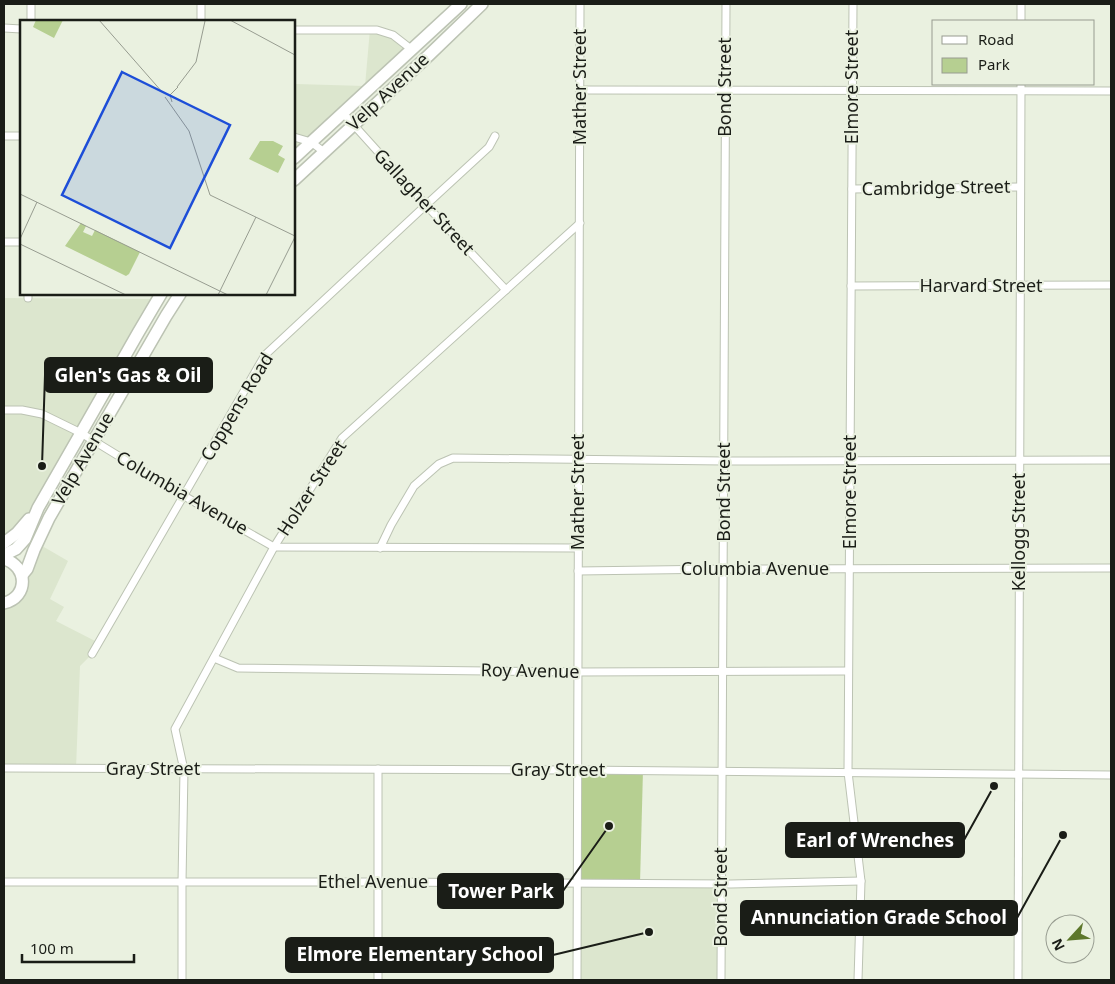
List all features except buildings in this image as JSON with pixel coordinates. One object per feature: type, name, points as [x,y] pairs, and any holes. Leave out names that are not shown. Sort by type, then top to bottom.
[{"type":"main road","name":"Velp Avenue","points":[[295,157],[460,4]]},
{"type":"main road","name":"Velp Avenue","points":[[295,179],[482,4]]},
{"type":"main road","name":"Velp Avenue","points":[[4,557],[22,543],[38,508],[160,295]]},
{"type":"main road","name":"Velp Avenue","points":[[4,603],[11,601],[22,587],[22,575],[27,569],[49,518],[179,295]]},
{"type":"main road","points":[[4,543],[17,533],[38,508]]},
{"type":"main road","points":[[4,557],[13,562],[22,575]]},
{"type":"street","points":[[30,20],[31,4]]},
{"type":"street","points":[[201,4],[201,20]]},
{"type":"street","name":"Mather Street","points":[[576,980],[580,4]]},
{"type":"street","name":"Bond Street","points":[[721,980],[726,4]]},
{"type":"street","name":"Elmore Street","points":[[853,4],[848,772],[861,881],[858,980]]},
{"type":"street","points":[[1021,4],[1021,20]]},
{"type":"street","points":[[4,28],[20,28]]},
{"type":"street","points":[[295,30],[377,30],[393,35],[411,49]]},
{"type":"street","points":[[580,90],[852,90],[1021,87],[1111,91]]},
{"type":"street","name":"Kellogg Street","points":[[1018,980],[1021,87]]},
{"type":"street","name":"Gallagher Street","points":[[342,113],[506,290]]},
{"type":"street","points":[[4,136],[20,136]]},
{"type":"street","name":"Coppens Road","points":[[92,654],[265,355],[489,147],[495,136]]},
{"type":"street","points":[[295,137],[311,142],[324,152]]},
{"type":"street","name":"Cambridge Street","points":[[852,189],[1020,187]]},
{"type":"street","name":"Holzer Street","points":[[182,980],[184,768],[175,729],[274,547],[342,438],[580,223]]},
{"type":"street","points":[[4,242],[20,242]]},
{"type":"street","name":"Harvard Street","points":[[851,286],[1111,285]]},
{"type":"street","name":"Columbia Avenue","points":[[4,410],[22,410],[42,414],[81,433],[184,496],[274,547],[578,548]]},
{"type":"street","points":[[380,548],[390,525],[414,486],[439,464],[454,458],[724,461],[1111,460]]},
{"type":"street","name":"Columbia Avenue","points":[[578,571],[1111,568]]},
{"type":"street","name":"Roy Avenue","points":[[214,658],[238,668],[578,672],[848,671]]},
{"type":"street","name":"Gray Street","points":[[4,768],[577,770],[1111,775]]},
{"type":"street","points":[[378,769],[378,980]]},
{"type":"street","name":"Ethel Avenue","points":[[4,882],[722,884],[861,881]]},
{"type":"shaded area","points":[[370,29],[377,30],[411,49],[295,157],[296,84],[365,86]]},
{"type":"shaded area","points":[[4,298],[158,299],[38,508],[4,543]]},
{"type":"shaded area","points":[[37,543],[68,561],[50,599],[64,607],[56,621],[99,643],[92,654],[80,666],[76,769],[4,768],[4,603],[11,601]]},
{"type":"shaded area","points":[[577,883],[721,884],[721,980],[577,980]]},
{"type":"green space","points":[[577,770],[643,770],[640,883],[577,883]]},
{"type":"place","name":"Glen's Gas & Oil","points":[[42,466]]},
{"type":"place","name":"Earl of Wrenches","points":[[994,786]]},
{"type":"place","name":"Tower Park","points":[[609,826]]},
{"type":"place","name":"Annunciation Grade School","points":[[1063,835]]},
{"type":"place","name":"Elmore Elementary School","points":[[649,932]]}]
